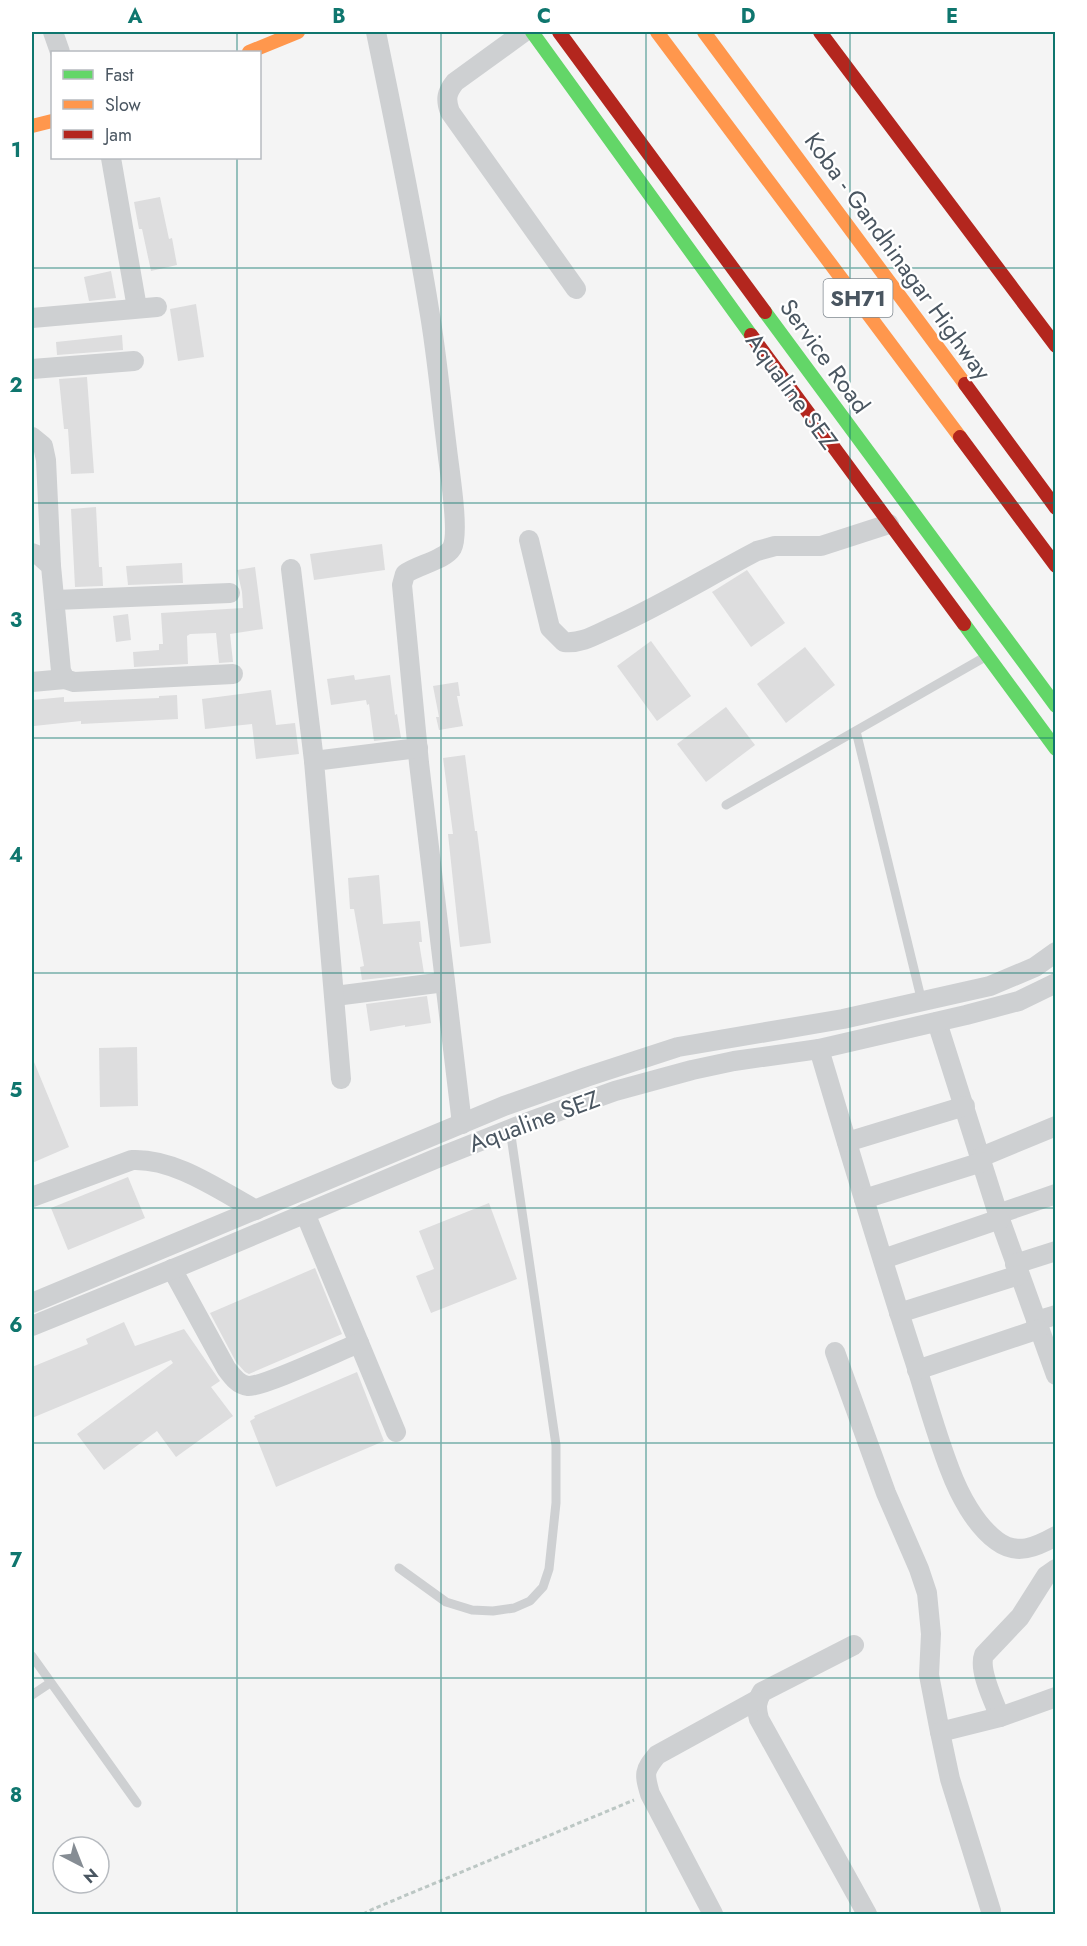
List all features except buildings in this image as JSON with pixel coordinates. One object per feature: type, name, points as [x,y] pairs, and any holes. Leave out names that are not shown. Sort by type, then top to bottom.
[{"type":"street","points":[[53,32],[60,51]]},
{"type":"street","points":[[251,51],[297,32]]},
{"type":"street","points":[[376,32],[429,311],[454,516],[455,539],[451,550],[413,568],[405,574],[402,585],[418,748],[462,1124]]},
{"type":"street","points":[[524,32],[455,82],[449,90],[446,101],[450,111],[576,290]]},
{"type":"street","name":"Aqualine SEZ","points":[[532,32],[889,524],[1056,749]]},
{"type":"street","name":"Service Road","points":[[559,32],[1056,706]]},
{"type":"street","name":"SH71","points":[[657,32],[1056,566]]},
{"type":"street","name":"Koba - Gandhinagar Highway","points":[[704,32],[1056,508]]},
{"type":"street","points":[[820,32],[1056,346]]},
{"type":"street","points":[[32,126],[51,121]]},
{"type":"street","points":[[111,159],[137,308]]},
{"type":"street","points":[[32,318],[157,307]]},
{"type":"street","points":[[32,369],[134,361]]},
{"type":"street","points":[[32,438],[43,446],[46,460],[51,566],[61,671],[65,679]]},
{"type":"street","points":[[529,540],[550,628],[564,642],[573,643],[644,613],[757,551],[775,546],[821,546],[889,524]]},
{"type":"street","points":[[32,553],[40,556],[51,566]]},
{"type":"street","points":[[291,569],[315,761],[341,1079]]},
{"type":"street","points":[[55,600],[230,593]]},
{"type":"street","points":[[32,682],[233,674]]},
{"type":"street","points":[[315,761],[418,748]]},
{"type":"street","points":[[32,1304],[504,1106],[565,1084],[678,1047],[843,1019],[990,986],[1035,967],[1056,952]]},
{"type":"street","points":[[335,996],[445,982]]},
{"type":"street","name":"Aqualine SEZ","points":[[32,1326],[510,1129],[615,1091],[692,1070],[734,1061],[819,1049],[1019,1002],[1056,983]]},
{"type":"street","points":[[937,1022],[999,1217],[1056,1375]]},
{"type":"street","points":[[819,1049],[899,1314],[950,1470],[969,1508],[986,1531],[1004,1546],[1029,1549],[1056,1536]]},
{"type":"street","points":[[847,1142],[964,1106]]},
{"type":"street","points":[[864,1199],[982,1160],[1056,1126]]},
{"type":"street","points":[[32,1197],[132,1160],[145,1159],[178,1168],[256,1210]]},
{"type":"street","points":[[883,1259],[1056,1194]]},
{"type":"street","points":[[305,1212],[396,1432]]},
{"type":"street","points":[[899,1314],[1017,1270],[1056,1251]]},
{"type":"street","points":[[172,1269],[226,1368],[238,1382],[247,1386],[256,1385],[359,1343]]},
{"type":"street","points":[[917,1370],[1037,1325],[1056,1315]]},
{"type":"street","points":[[835,1352],[886,1493],[927,1593],[931,1634],[929,1675],[940,1732],[950,1779],[991,1911]]},
{"type":"street","points":[[1000,1717],[989,1689],[982,1659],[1020,1617],[1046,1576],[1056,1569]]},
{"type":"street","points":[[854,1644],[762,1692],[757,1700],[756,1709],[759,1719],[867,1914]]},
{"type":"street","points":[[940,1732],[1000,1717],[1056,1696]]},
{"type":"street","points":[[713,1914],[650,1794],[646,1779],[647,1767],[657,1755],[757,1700]]},
{"type":"lane","points":[[726,805],[987,656]]},
{"type":"lane","points":[[856,731],[922,1002]]},
{"type":"lane","points":[[399,1568],[446,1602],[472,1610],[493,1611],[514,1608],[530,1601],[543,1587],[549,1569],[556,1503],[556,1444],[510,1129]]},
{"type":"lane","points":[[32,1656],[137,1803]]},
{"type":"lane","points":[[32,1695],[50,1683]]},
{"type":"path","points":[[363,1914],[650,1794]]},
{"type":"traffic: fast","points":[[532,32],[751,335]]},
{"type":"traffic: fast","points":[[765,312],[1056,706]]},
{"type":"traffic: fast","points":[[964,624],[1056,749]]},
{"type":"traffic: slow","points":[[251,51],[298,32]]},
{"type":"traffic: slow","points":[[657,32],[960,437]]},
{"type":"traffic: slow","points":[[704,32],[965,384]]},
{"type":"traffic: slow","points":[[32,126],[51,121]]},
{"type":"traffic: jam","points":[[559,32],[765,312]]},
{"type":"traffic: jam","points":[[820,32],[1056,346]]},
{"type":"traffic: jam","points":[[751,335],[964,624]]},
{"type":"traffic: jam","points":[[965,384],[1056,508]]},
{"type":"traffic: jam","points":[[960,437],[1056,566]]}]
